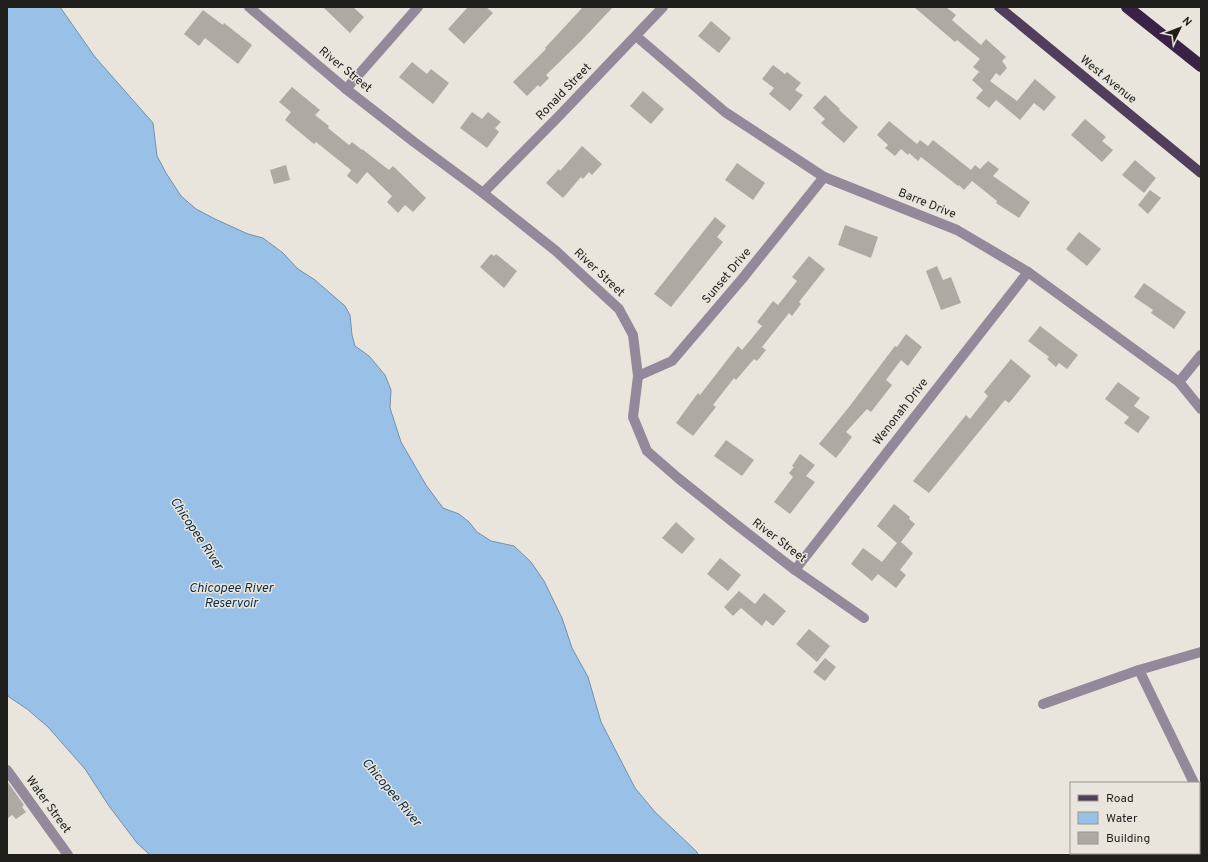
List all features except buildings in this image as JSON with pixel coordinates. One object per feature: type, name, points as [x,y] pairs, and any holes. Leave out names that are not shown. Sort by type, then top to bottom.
[{"type":"highway","points":[[1127,7],[1201,66]]},
{"type":"main road","name":"West Avenue","points":[[999,7],[1201,173]]},
{"type":"street","name":"River Street","points":[[249,7],[346,89],[483,193],[556,251],[619,309],[633,335],[638,376],[632,417],[647,451],[684,483],[795,570],[864,618]]},
{"type":"street","points":[[346,89],[418,7]]},
{"type":"street","name":"Ronald Street","points":[[483,193],[663,7]]},
{"type":"street","name":"Barre Drive","points":[[636,36],[725,112],[824,177],[957,230],[1028,272],[1179,382],[1201,409]]},
{"type":"street","name":"Sunset Drive","points":[[638,376],[672,362],[742,279],[824,177]]},
{"type":"street","name":"Wenonah Drive","points":[[795,570],[1028,272]]},
{"type":"street","points":[[1179,382],[1201,355]]},
{"type":"street","points":[[1043,704],[1138,670],[1201,652]]},
{"type":"street","points":[[1138,670],[1194,782]]},
{"type":"street","name":"Water Street","points":[[7,770],[68,855]]},
{"type":"water","name":"Chicopee River Reservoir","points":[[7,7],[60,7],[95,57],[153,123],[157,156],[181,196],[196,209],[215,219],[248,234],[263,238],[283,253],[298,269],[315,280],[345,306],[350,315],[352,335],[355,346],[369,356],[385,375],[391,390],[390,408],[401,442],[426,485],[443,508],[459,514],[469,522],[477,532],[491,541],[514,546],[531,562],[544,581],[562,618],[572,648],[588,677],[601,722],[635,788],[655,812],[697,852],[698,855],[150,855],[137,843],[109,806],[85,769],[48,727],[27,709],[9,697],[7,694]]},
{"type":"water label","name":"Chicopee River","points":[[196,534]]},
{"type":"water label","name":"Chicopee River","points":[[391,793]]}]
